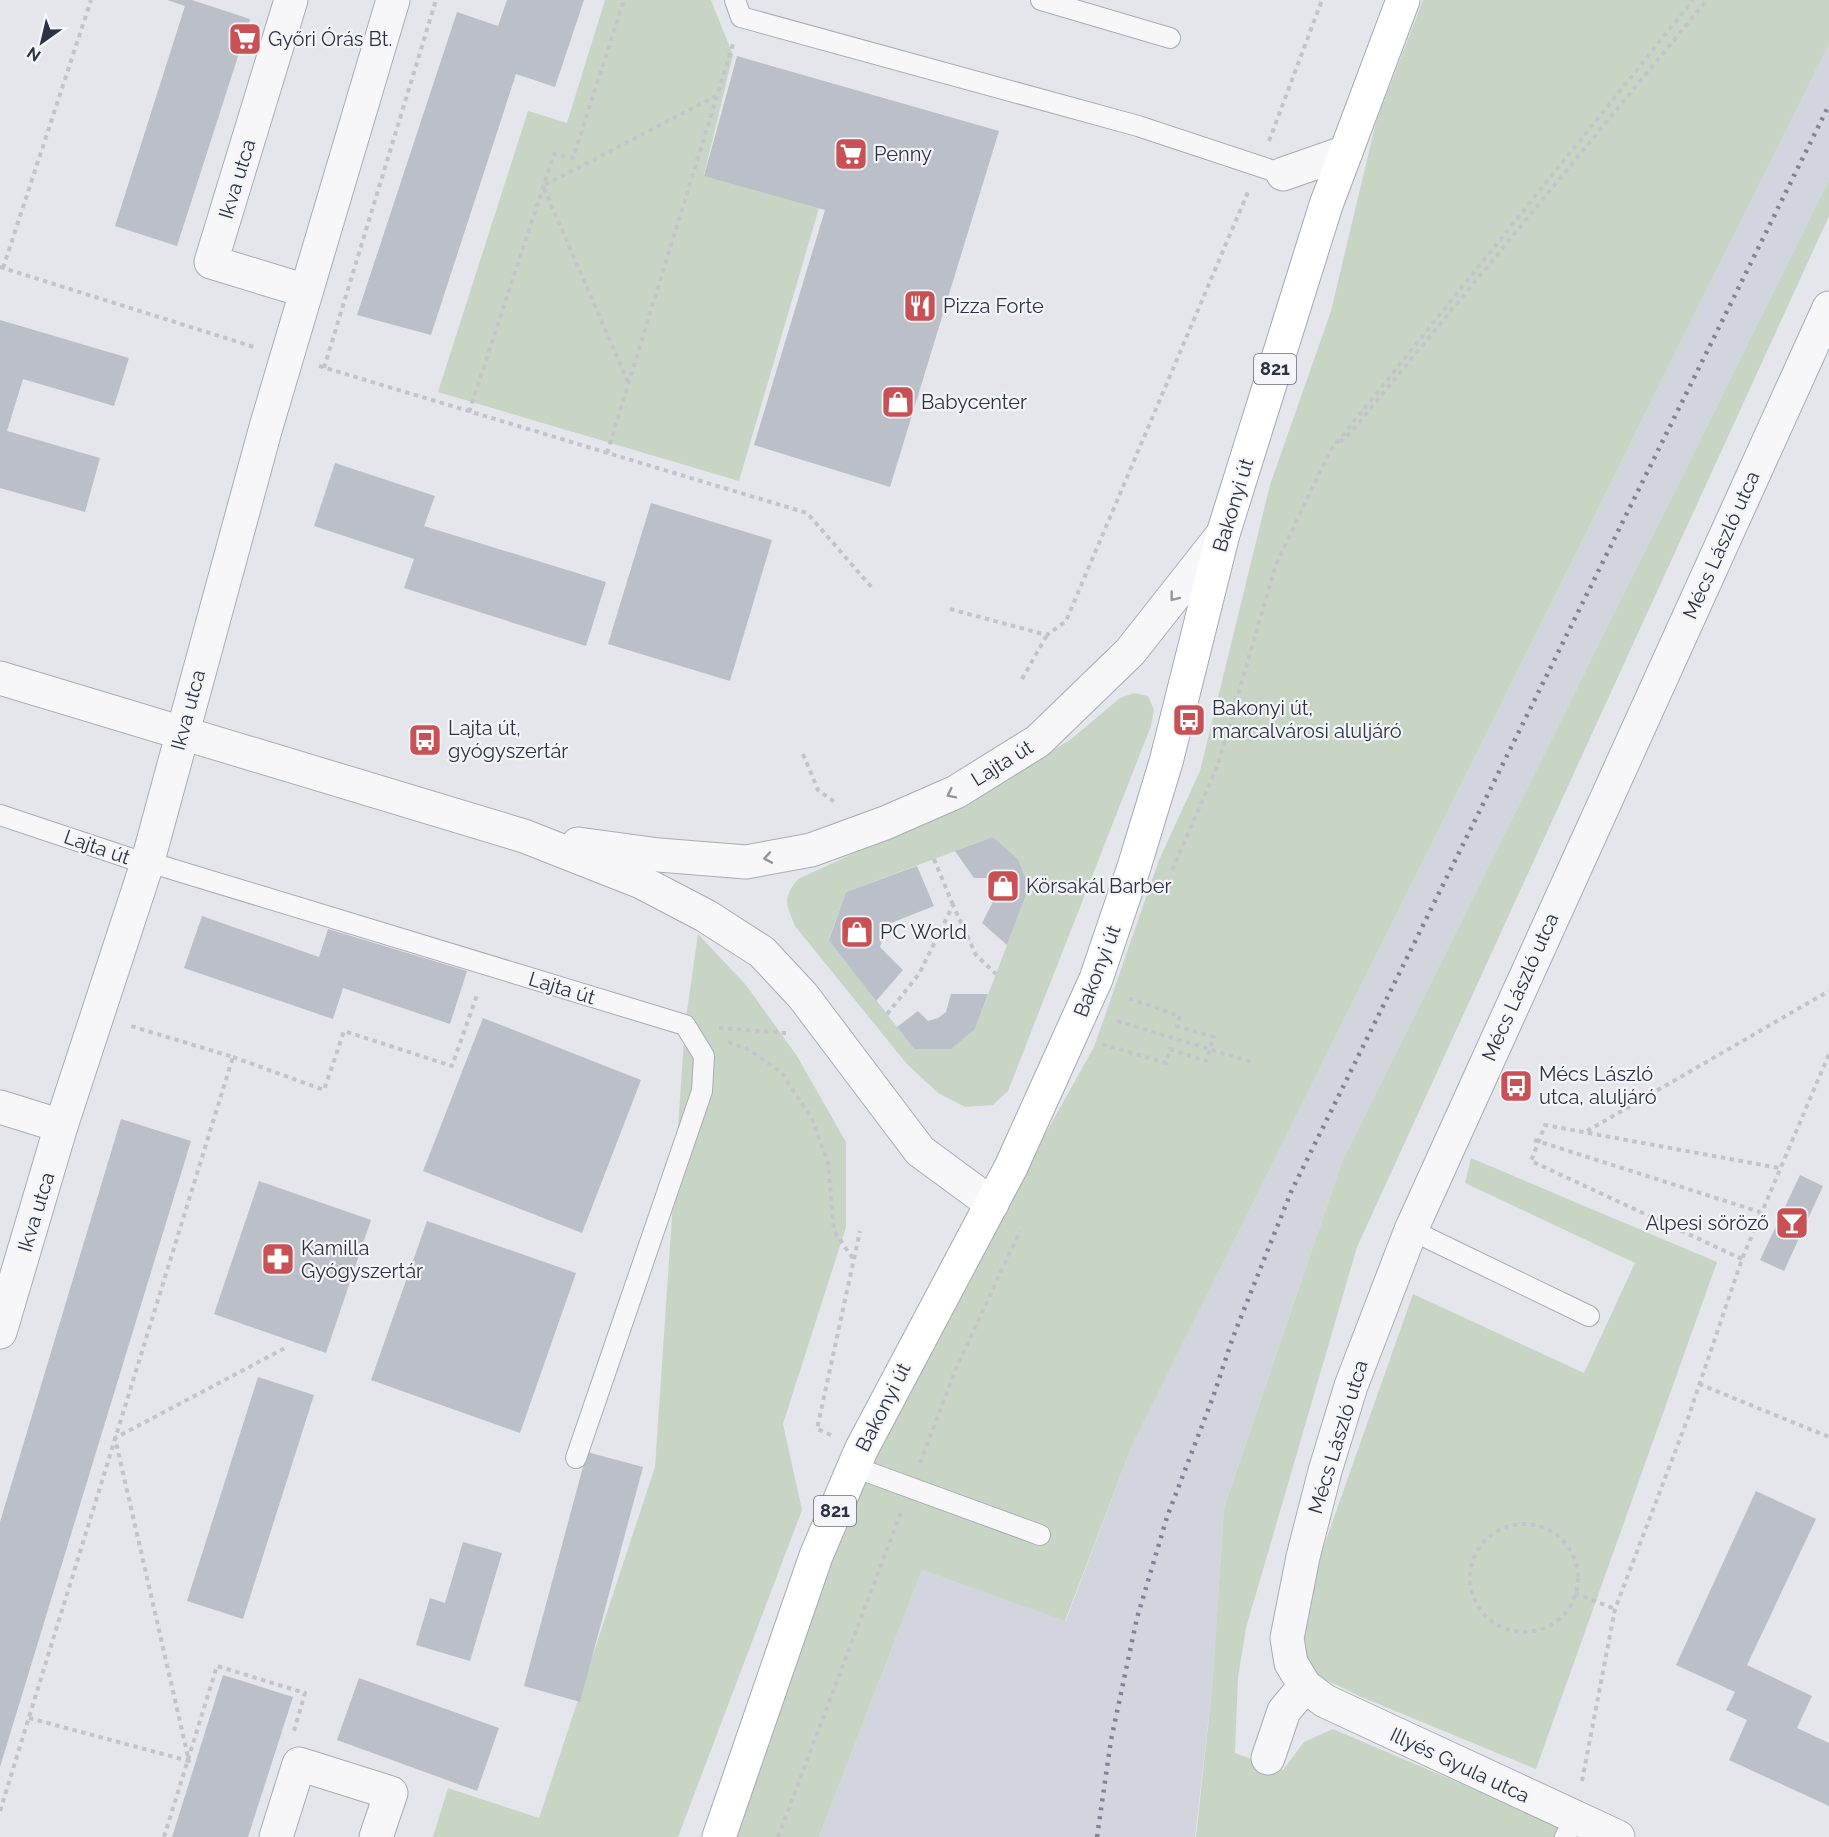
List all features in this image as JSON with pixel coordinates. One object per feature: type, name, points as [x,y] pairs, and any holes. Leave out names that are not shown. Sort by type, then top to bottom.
[{"type":"main road","name":"Bakonyi út","points":[[719,1837],[816,1556],[857,1458],[1029,1130],[1096,979],[1166,762],[1223,534],[1326,205],[1403,0]]},
{"type":"street","name":"Ikva utca","points":[[291,0],[211,262],[306,291]]},
{"type":"street","name":"Ikva utca","points":[[0,1332],[61,1126],[147,864],[286,357],[393,0]]},
{"type":"street","points":[[1271,170],[1346,152]]},
{"type":"street","points":[[1271,170],[1326,205]]},
{"type":"street","name":"Mécs László utca","points":[[1305,1686],[1291,1663],[1287,1638],[1303,1557],[1351,1386],[1411,1230],[1829,308]]},
{"type":"street","name":"Lajta út","points":[[524,836],[659,855],[746,862],[811,850],[885,823],[956,792],[1038,741],[1130,652],[1223,534]]},
{"type":"street","name":"Lajta út","points":[[0,678],[524,836],[641,882],[706,916],[762,952],[803,996],[920,1151],[992,1204]]},
{"type":"street","points":[[0,1107],[61,1126]]},
{"type":"street","points":[[1268,1758],[1284,1711],[1305,1686]]},
{"type":"street","name":"Illyés Gyula utca","points":[[1305,1686],[1325,1701],[1570,1827],[1618,1837]]},
{"type":"street","points":[[276,1837],[299,1764],[391,1794],[376,1837]]},
{"type":"lane","points":[[1041,0],[1170,38]]},
{"type":"lane","points":[[738,8],[1138,126],[1271,170]]},
{"type":"lane","name":"Lajta út","points":[[0,815],[147,864],[165,867],[686,1025]]},
{"type":"lane","points":[[576,1458],[702,1091],[704,1056],[686,1025]]},
{"type":"lane","points":[[1411,1230],[1589,1316]]},
{"type":"lane","points":[[857,1458],[910,1488],[1040,1535]]},
{"type":"path","points":[[91,0],[2,267],[286,357],[807,513],[874,590]]},
{"type":"path","points":[[324,368],[436,0]]},
{"type":"path","points":[[469,412],[554,154],[573,158],[624,0]]},
{"type":"path","points":[[1022,679],[1047,635],[1066,621],[1271,170],[1322,0]]},
{"type":"path","points":[[1170,873],[1217,767],[1276,564],[1330,451],[1693,0]]},
{"type":"path","points":[[1330,451],[1352,431],[1707,0]]},
{"type":"path","points":[[607,453],[717,95],[738,8]]},
{"type":"path","points":[[543,186],[717,95]]},
{"type":"path","points":[[543,186],[628,382]]},
{"type":"path","points":[[950,609],[1047,635]]},
{"type":"path","points":[[804,754],[818,789],[833,803],[842,802]]},
{"type":"path","points":[[934,859],[976,955],[996,974]]},
{"type":"path","points":[[887,1014],[919,974],[953,905]]},
{"type":"path","points":[[99,1016],[233,1057],[324,1090],[344,1032],[452,1066],[487,965]]},
{"type":"path","points":[[1587,1132],[1829,991]]},
{"type":"path","points":[[1097,1042],[1166,1063],[1170,1049],[1206,1061],[1214,1037],[1177,1026],[1180,1016],[1115,994]]},
{"type":"path","points":[[1117,1021],[1255,1063]]},
{"type":"path","points":[[686,1025],[789,1033]]},
{"type":"path","points":[[686,1025],[749,1050],[781,1072],[812,1119],[828,1163],[834,1231],[854,1260]]},
{"type":"path","points":[[1570,1827],[1615,1609],[1700,1384],[1760,1212],[1829,1054]]},
{"type":"path","points":[[0,1811],[233,1057]]},
{"type":"path","points":[[1742,1259],[1531,1161],[1536,1141],[1545,1125],[1779,1168]]},
{"type":"path","points":[[1536,1141],[1760,1212]]},
{"type":"path","points":[[778,1837],[957,1366],[1023,1224]]},
{"type":"path","points":[[857,1458],[817,1429],[860,1231]]},
{"type":"path","points":[[115,1438],[287,1347]]},
{"type":"path","points":[[1700,1384],[1829,1437]]},
{"type":"path","points":[[115,1438],[189,1761]]},
{"type":"path","points":[[1528,1523],[1545,1528],[1560,1537],[1571,1551],[1577,1567],[1575,1593],[1572,1603],[1561,1617],[1546,1628],[1528,1632],[1510,1630],[1493,1623],[1476,1602],[1469,1576],[1472,1558],[1481,1543],[1494,1532],[1510,1524],[1528,1523]]},
{"type":"path","points":[[1575,1593],[1615,1609]]},
{"type":"path","points":[[164,1837],[217,1666],[305,1693],[283,1768],[296,1773]]},
{"type":"path","points":[[29,1718],[189,1761]]},
{"type":"shaded area","points":[[1829,44],[1829,180],[1342,1162],[1224,1508],[1212,1689],[1195,1837],[819,1837],[922,1570],[1066,1621],[1131,1448]]},
{"type":"green space","points":[[605,0],[711,0],[733,55],[704,175],[819,208],[739,481],[438,392],[528,111],[567,123]]},
{"type":"green space","points":[[1423,0],[1829,0],[1829,44],[1131,1448],[1065,1621],[922,1570],[819,1837],[719,1837],[856,1495],[1028,1165],[1094,1047],[1159,860],[1200,771],[1270,485],[1331,311],[1376,122]]},
{"type":"green space","points":[[1829,180],[1829,216],[1357,1247],[1246,1628],[1238,1677],[1235,1753],[1283,1770],[1304,1742],[1333,1729],[1586,1837],[1196,1837],[1212,1689],[1224,1508],[1342,1162]]},
{"type":"green space","points":[[1134,693],[1148,696],[1154,710],[1151,726],[1008,1091],[993,1105],[965,1107],[938,1093],[906,1063],[795,926],[788,906],[788,897],[798,879],[968,801],[1070,740],[1120,698]],"holes":[[[993,837],[1018,859],[1029,887],[975,1029],[950,1049],[914,1049],[829,939],[846,892]]]},
{"type":"green space","points":[[698,934],[746,985],[797,1056],[846,1142],[846,1227],[783,1424],[802,1510],[678,1837],[433,1837],[448,1788],[539,1818],[655,1467],[685,1025]]},
{"type":"green space","points":[[1471,1158],[1717,1262],[1536,1769],[1359,1696],[1310,1672],[1297,1622],[1413,1294],[1584,1373],[1635,1263],[1465,1183]]},
{"type":"building","points":[[167,0],[192,0],[250,19],[177,246],[115,226],[185,6]]},
{"type":"building","points":[[507,0],[584,0],[555,87],[516,74],[431,335],[357,315],[457,12],[498,26]]},
{"type":"building","points":[[737,56],[999,131],[890,487],[754,445],[825,210],[704,176]]},
{"type":"building","points":[[0,320],[129,358],[114,406],[23,379],[7,431],[100,458],[85,512],[0,488]]},
{"type":"building","points":[[335,463],[435,496],[424,526],[606,582],[586,646],[404,588],[414,559],[314,526]]},
{"type":"building","points":[[651,503],[772,540],[730,681],[608,644]]},
{"type":"building","points":[[993,837],[1018,859],[1029,887],[1007,945],[982,923],[996,896],[993,886],[986,878],[974,878],[955,851]]},
{"type":"building","name":"PC World","points":[[917,866],[934,906],[886,925],[880,947],[903,970],[876,1001],[829,940],[846,892]]},
{"type":"building","points":[[202,916],[319,957],[328,929],[467,971],[450,1024],[343,988],[333,1019],[184,968]]},
{"type":"building","points":[[951,994],[988,994],[975,1029],[951,1049],[914,1049],[897,1027],[918,1011],[928,1021],[938,1018],[946,1012]]},
{"type":"building","points":[[483,1018],[641,1080],[582,1233],[423,1171]]},
{"type":"building","points":[[121,1119],[191,1141],[0,1767],[0,1522]]},
{"type":"building","name":"Alpesi söröző","points":[[1800,1175],[1823,1186],[1784,1271],[1760,1260]]},
{"type":"building","points":[[259,1181],[371,1220],[326,1353],[214,1314]]},
{"type":"building","points":[[427,1221],[576,1273],[520,1433],[371,1380]]},
{"type":"building","points":[[258,1377],[314,1395],[243,1619],[187,1601]]},
{"type":"building","points":[[587,1452],[643,1467],[580,1702],[524,1686]]},
{"type":"building","points":[[1756,1491],[1816,1519],[1747,1665],[1812,1696],[1797,1728],[1829,1743],[1829,1806],[1729,1760],[1747,1720],[1726,1710],[1735,1692],[1676,1665]]},
{"type":"building","points":[[463,1542],[502,1553],[470,1661],[416,1645],[430,1598],[445,1603]]},
{"type":"building","points":[[223,1675],[293,1697],[248,1837],[172,1837]]},
{"type":"building","points":[[359,1678],[499,1728],[477,1791],[337,1740]]},
{"type":"railway","points":[[1097,1837],[1111,1740],[1137,1618],[1167,1517],[1213,1397],[1233,1337],[1291,1192],[1829,105]]},
{"type":"place","name":"Győri Órás Bt.","points":[[245,39]]},
{"type":"place","name":"Penny","points":[[851,154]]},
{"type":"place","name":"Pizza Forte","points":[[920,306]]},
{"type":"place","name":"Babycenter","points":[[898,402]]},
{"type":"place","name":"Bakonyi út, marcalvárosi aluljáró","points":[[1189,720]]},
{"type":"place","name":"Lajta út, gyógyszertár","points":[[425,740]]},
{"type":"place","name":"Körsakál Barber","points":[[1003,886]]},
{"type":"place","name":"PC World","points":[[857,932]]},
{"type":"place","name":"Mécs László utca, aluljáró","points":[[1516,1086]]},
{"type":"place","name":"Alpesi söröző","points":[[1792,1223]]},
{"type":"place","name":"Kamilla Gyógyszertár","points":[[278,1259]]}]
